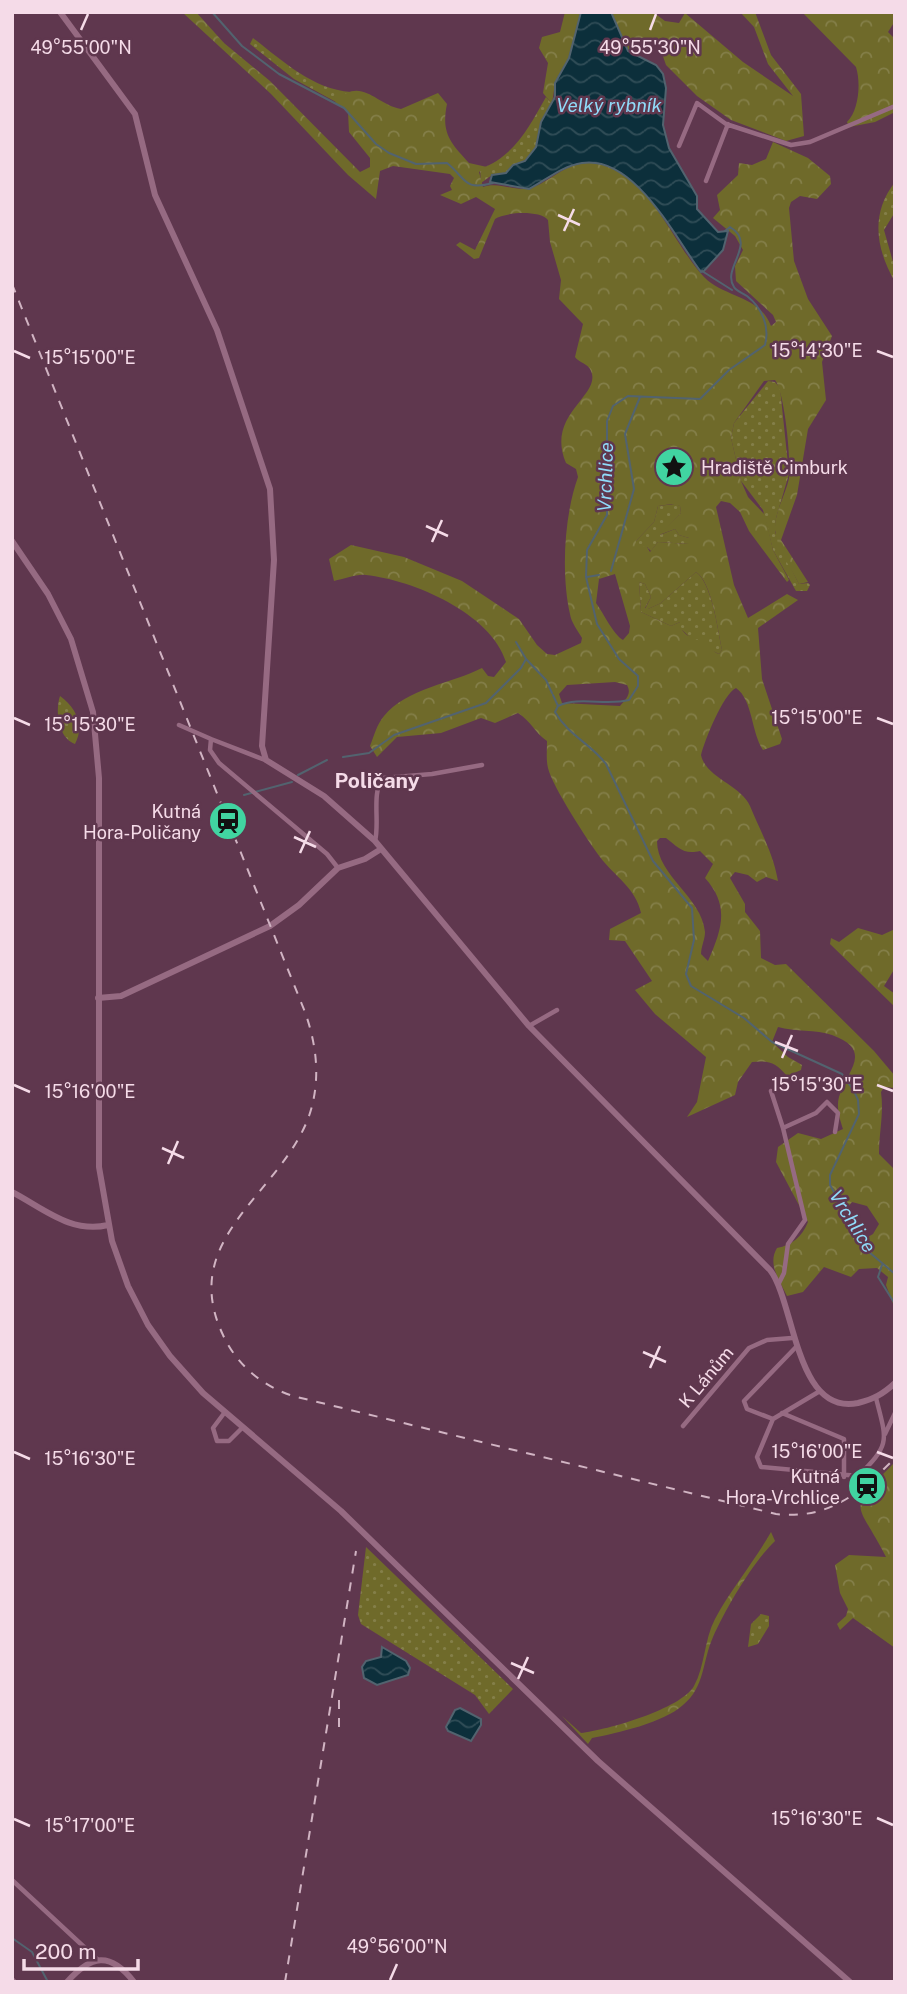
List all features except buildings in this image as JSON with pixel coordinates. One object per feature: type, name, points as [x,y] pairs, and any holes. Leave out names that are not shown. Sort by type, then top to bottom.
[{"type":"street","points":[[60,12],[135,114],[155,195],[217,330],[270,489],[274,560],[262,746],[266,760]]},
{"type":"street","points":[[679,146],[697,103],[728,124],[791,145],[810,142],[895,106]]},
{"type":"street","points":[[706,181],[728,124]]},
{"type":"street","points":[[12,541],[48,594],[71,639],[93,712],[99,778],[98,1150],[107,1225],[121,1269],[148,1325],[188,1378],[348,1518],[598,1761],[850,1982]]},
{"type":"street","points":[[179,725],[266,760],[338,807],[375,841],[529,1026],[779,1283],[792,1338],[820,1391],[842,1404],[876,1398],[895,1383]]},
{"type":"street","points":[[211,739],[210,750],[219,763],[327,855],[338,868]]},
{"type":"street","points":[[375,841],[379,823],[377,792],[383,778],[432,774],[482,765]]},
{"type":"street","points":[[98,998],[121,996],[270,926],[299,905],[338,868],[365,859],[381,849]]},
{"type":"street","points":[[529,1026],[557,1010]]},
{"type":"street","points":[[771,1091],[806,1220],[788,1244],[784,1273],[779,1283]]},
{"type":"street","points":[[783,1128],[816,1113],[827,1102],[838,1113],[835,1132]]},
{"type":"street","points":[[12,1192],[69,1224],[90,1228],[107,1225]]},
{"type":"street","name":"K Lánům","points":[[682,1426],[749,1348],[768,1340],[792,1338]]},
{"type":"street","points":[[774,1419],[747,1409],[744,1401],[796,1347]]},
{"type":"street","points":[[820,1391],[774,1419],[757,1457],[761,1467],[844,1477],[858,1476],[878,1457],[895,1413]]},
{"type":"street","points":[[876,1398],[885,1434]]},
{"type":"street","points":[[225,1412],[213,1428],[217,1441],[229,1441],[243,1427]]},
{"type":"street","points":[[782,1413],[844,1439],[844,1477]]},
{"type":"street","points":[[12,1880],[97,1959],[119,1967],[134,1982]]},
{"type":"street","points":[[67,1982],[84,1964],[97,1959]]},
{"type":"green space","points":[[182,12],[196,12],[224,43],[270,81],[360,172],[370,167],[370,158],[349,132],[348,112],[335,102],[344,94],[353,91],[368,93],[401,109],[438,93],[447,104],[446,130],[452,143],[469,163],[487,167],[479,172],[483,187],[495,185],[531,188],[570,167],[584,163],[605,165],[623,174],[654,205],[704,277],[712,284],[750,302],[766,316],[771,326],[776,322],[773,315],[736,281],[735,266],[743,250],[735,236],[713,218],[720,210],[717,195],[738,175],[739,163],[752,165],[766,159],[773,142],[808,158],[830,176],[831,184],[817,199],[800,196],[791,202],[789,208],[794,261],[808,299],[832,336],[822,362],[826,400],[808,429],[797,495],[781,540],[808,582],[799,584],[776,537],[776,517],[789,478],[789,469],[782,398],[775,380],[764,381],[734,423],[731,438],[741,481],[748,497],[765,515],[773,550],[789,580],[787,582],[749,531],[740,512],[730,503],[721,501],[716,507],[734,585],[748,618],[787,594],[798,600],[758,628],[762,679],[782,739],[780,744],[763,750],[746,700],[736,688],[720,708],[701,755],[704,763],[716,776],[746,799],[773,861],[778,881],[766,877],[757,882],[748,875],[735,872],[730,878],[745,904],[745,912],[760,931],[761,958],[775,965],[786,964],[874,1051],[895,1076],[895,1088],[884,1087],[881,1092],[879,1154],[895,1170],[895,1309],[886,1285],[888,1277],[877,1268],[859,1269],[851,1277],[824,1267],[803,1292],[787,1296],[773,1260],[777,1248],[796,1240],[808,1222],[776,1162],[778,1147],[798,1133],[821,1139],[843,1129],[838,1101],[854,1062],[852,1048],[845,1041],[826,1033],[778,1027],[772,1042],[788,1057],[802,1065],[801,1070],[787,1076],[772,1063],[752,1062],[738,1082],[735,1095],[687,1117],[697,1102],[706,1057],[655,1014],[635,990],[652,981],[625,941],[609,940],[610,929],[641,913],[630,889],[600,857],[563,800],[548,768],[547,741],[518,713],[495,723],[481,718],[441,733],[397,737],[377,757],[370,746],[382,719],[405,699],[482,668],[488,676],[494,677],[506,662],[498,644],[484,628],[448,602],[385,578],[362,575],[334,581],[329,559],[351,545],[404,557],[462,581],[519,619],[537,645],[547,654],[555,655],[581,643],[582,638],[570,614],[565,581],[567,527],[578,477],[576,469],[566,463],[561,446],[568,419],[589,389],[591,371],[575,357],[583,324],[559,299],[561,280],[550,242],[548,220],[538,215],[522,213],[495,219],[479,258],[474,259],[456,245],[460,242],[475,250],[495,209],[476,197],[461,204],[440,195],[452,190],[450,186],[454,178],[450,174],[393,166],[380,171],[376,199],[348,175],[271,94]],"holes":[[[658,506],[680,506],[681,513],[659,535],[675,529],[679,535],[689,538],[689,544],[658,542],[650,552],[647,547],[636,546],[636,541],[654,522]],[[696,572],[702,577],[710,596],[722,650],[719,654],[707,644],[689,636],[683,631],[680,622],[671,626],[641,612],[639,582],[645,584],[651,597],[645,609],[661,603]],[[615,574],[630,626],[629,633],[623,640],[612,629],[596,603],[599,579]],[[615,682],[627,685],[629,694],[620,706],[562,703],[559,694],[567,685]],[[666,838],[685,851],[700,851],[713,864],[705,878],[718,898],[721,918],[708,961],[701,954],[705,932],[702,919],[671,876],[659,854],[657,841]],[[852,1202],[867,1206],[879,1224],[873,1234],[861,1241],[844,1212]]]},
{"type":"green space","points":[[565,12],[581,12],[569,58],[555,83],[552,104],[543,93],[548,63],[539,48],[542,37],[560,32]]},
{"type":"green space","points":[[611,12],[653,12],[665,21],[679,23],[685,13],[743,62],[793,96],[768,64],[754,27],[740,12],[755,12],[771,55],[801,94],[804,136],[786,141],[731,120],[697,96],[666,65],[659,45],[639,38],[628,51]]},
{"type":"green space","points":[[802,12],[895,12],[895,21],[888,32],[895,39],[895,112],[875,122],[849,127],[847,122],[854,111],[858,96],[856,67]]},
{"type":"green space","points":[[253,38],[311,80],[323,86],[351,92],[336,102],[294,79],[250,44]]},
{"type":"green space","points":[[546,97],[552,104],[545,114],[534,152],[506,173],[492,175],[481,183],[480,169],[512,148],[527,130]]},
{"type":"green space","points":[[895,182],[895,212],[884,230],[895,269],[895,282],[883,257],[879,219],[887,194]]},
{"type":"green space","points":[[768,381],[775,382],[780,388],[789,474],[776,518],[775,532],[799,584],[810,585],[807,591],[796,591],[773,550],[763,510],[741,481],[731,438],[734,423]]},
{"type":"green space","points":[[658,506],[680,506],[681,513],[660,535],[675,529],[679,535],[689,538],[689,544],[658,542],[651,551],[647,547],[636,547],[636,541],[654,522]]},
{"type":"green space","points":[[696,572],[706,586],[713,608],[722,650],[719,654],[696,643],[680,628],[680,622],[671,626],[641,612],[639,582],[645,584],[651,597],[645,608],[648,609],[661,603]]},
{"type":"green space","points":[[60,696],[77,717],[79,730],[75,744],[69,741],[61,730],[58,709]]},
{"type":"green space","points":[[858,928],[882,935],[895,929],[895,968],[884,986],[895,994],[895,1007],[830,944],[831,938],[839,942]]},
{"type":"green space","points":[[895,1462],[895,1648],[853,1618],[840,1630],[837,1624],[846,1616],[848,1609],[840,1593],[835,1565],[849,1555],[886,1557],[860,1506],[868,1490]]},
{"type":"green space","points":[[771,1532],[775,1541],[749,1573],[725,1613],[709,1646],[699,1682],[690,1698],[664,1717],[592,1738],[588,1744],[562,1716],[581,1733],[593,1731],[625,1723],[675,1703],[694,1686],[715,1619]]},
{"type":"green space","points":[[366,1547],[513,1689],[489,1714],[475,1695],[361,1624],[358,1615]]},
{"type":"green space","points":[[761,1614],[769,1616],[769,1626],[758,1644],[748,1647],[751,1624]]},
{"type":"water","name":"Velký rybník","points":[[581,12],[611,12],[628,51],[656,65],[663,74],[666,88],[663,125],[669,148],[697,196],[697,209],[718,232],[728,231],[723,250],[704,271],[701,272],[666,220],[636,185],[619,172],[601,164],[575,165],[529,189],[490,182],[492,175],[506,173],[513,165],[525,161],[536,147],[541,122],[555,97],[555,83],[569,58]]},
{"type":"water","points":[[382,1647],[406,1661],[410,1668],[408,1675],[377,1685],[364,1678],[362,1667],[366,1661],[381,1657]]},
{"type":"water","points":[[460,1708],[481,1719],[481,1725],[471,1741],[448,1731],[446,1727],[455,1710]]},
{"type":"waterway","points":[[212,12],[242,46],[279,74],[344,108],[376,144],[389,153],[416,164],[447,163],[466,182],[476,186],[493,183]]},
{"type":"waterway","name":"Vrchlice","points":[[725,231],[730,227],[741,241],[731,280],[735,288],[747,296],[761,312],[766,331],[765,345],[729,370],[700,399],[628,396],[613,406],[607,421],[607,515],[587,550],[586,577],[597,624],[619,659],[638,676],[638,686],[629,700],[566,703],[558,706],[555,712],[606,764],[653,861],[692,908],[694,940],[686,974],[691,986],[744,1018],[772,1042],[842,1074],[854,1091],[859,1114],[830,1175],[830,1185],[869,1252],[895,1274]]},
{"type":"waterway","points":[[702,271],[732,290]]},
{"type":"waterway","points":[[611,571],[634,489],[625,434],[640,397]]},
{"type":"waterway","points":[[587,577],[599,575]]},
{"type":"waterway","points":[[516,642],[526,659]]},
{"type":"waterway","points":[[343,757],[369,753],[394,735],[486,703],[521,668],[526,659],[546,680],[552,693]]},
{"type":"waterway","points":[[553,695],[558,706]]},
{"type":"waterway","points":[[298,775],[327,760]]},
{"type":"waterway","points":[[244,795],[292,782]]},
{"type":"waterway","points":[[882,1265],[878,1277],[895,1304]]},
{"type":"waterway","points":[[12,1938],[32,1952],[48,1982]]},
{"type":"railway","points":[[12,284],[305,1012],[312,1038],[316,1077],[309,1116],[295,1144],[238,1218],[223,1244],[213,1271],[212,1301],[223,1335],[235,1356],[261,1380],[293,1396],[776,1514],[795,1515],[828,1508],[856,1493],[895,1458]]},
{"type":"railway","points":[[285,1982],[356,1551]]},
{"type":"railway","points":[[339,1699],[339,1727]]},
{"type":"place","name":"Hradiště Cimburk","points":[[674,467]]},
{"type":"place","name":"Kutná Hora-Poličany","points":[[228,821]]},
{"type":"place","name":"Kutná Hora-Vrchlice","points":[[867,1486]]},
{"type":"district","name":"Poličany","points":[[377,780]]}]
